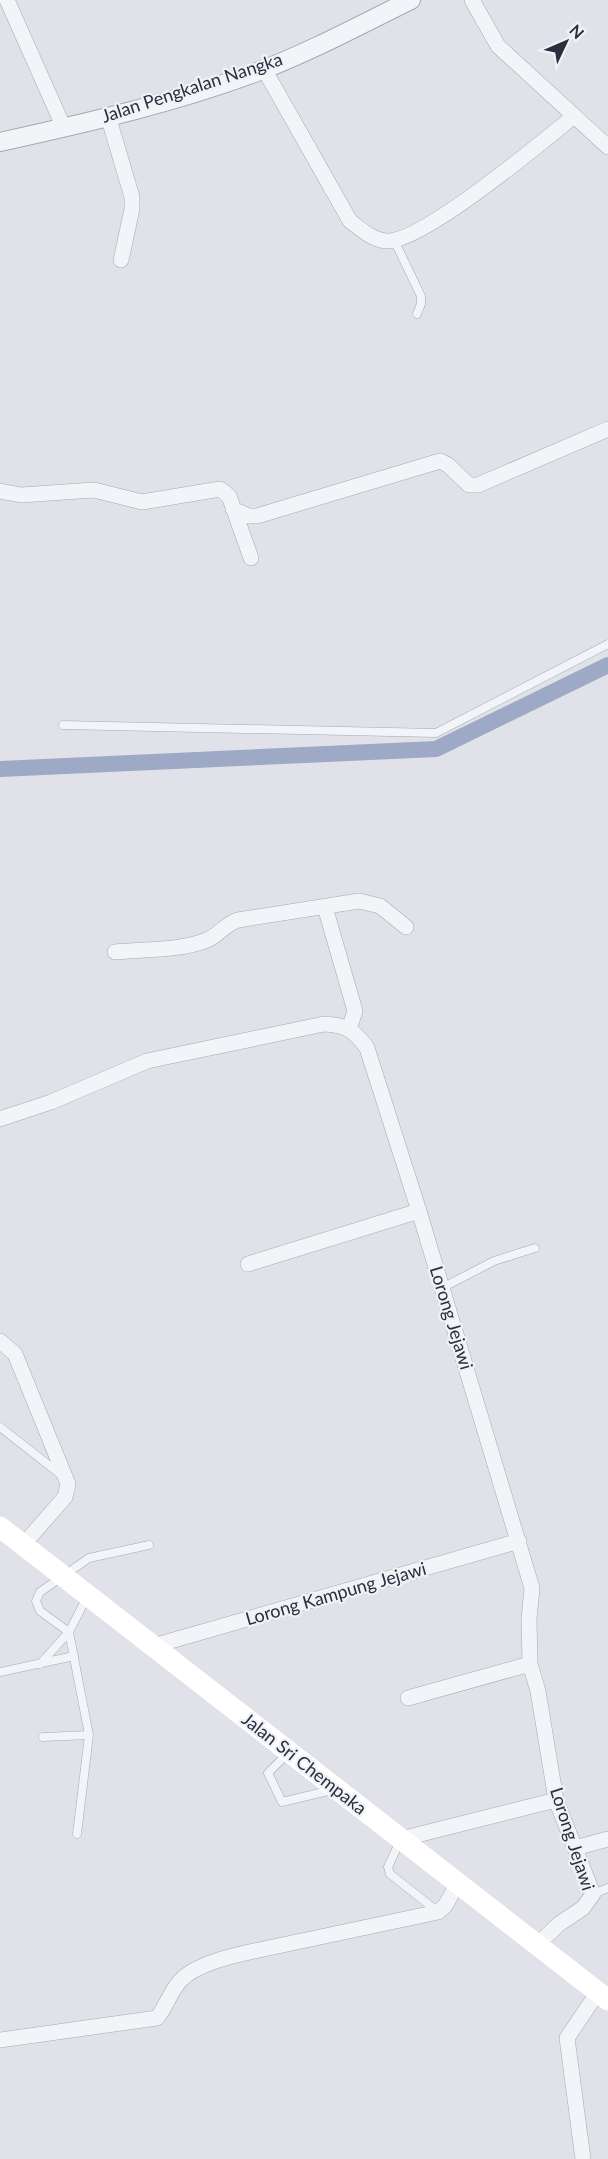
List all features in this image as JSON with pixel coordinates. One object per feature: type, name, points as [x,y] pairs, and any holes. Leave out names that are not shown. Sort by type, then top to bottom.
[{"type":"main road","name":"Jalan Sri Chempaka","points":[[0,1527],[603,1996]]},
{"type":"street","points":[[7,0],[64,128]]},
{"type":"street","name":"Jalan Pengkalan Nangka","points":[[0,142],[160,103],[264,69],[411,0]]},
{"type":"street","points":[[472,0],[498,46],[608,147]]},
{"type":"street","points":[[264,69],[351,221],[369,235],[386,241],[420,231],[508,169],[574,116]]},
{"type":"street","points":[[108,116],[132,196],[132,209],[121,260]]},
{"type":"street","points":[[233,509],[249,516],[257,516],[440,461],[448,465],[469,485],[478,485],[608,429]]},
{"type":"street","points":[[0,491],[21,495],[94,490],[142,502],[220,489],[229,496],[251,558]]},
{"type":"street","points":[[115,952],[183,946],[208,939],[226,925],[238,920],[359,901],[370,903],[389,912],[406,927]]},
{"type":"street","points":[[0,1119],[51,1102],[147,1061],[324,1024],[339,1024],[349,1029],[355,1011],[325,907]]},
{"type":"street","name":"Lorong Jejawi","points":[[349,1029],[363,1042],[373,1061],[532,1588],[529,1620],[530,1664],[538,1691],[556,1800],[593,1894],[583,1908],[559,1924],[537,1945]]},
{"type":"street","points":[[248,1264],[419,1211]]},
{"type":"street","points":[[0,1341],[15,1354],[69,1488],[65,1497],[23,1545]]},
{"type":"street","name":"Lorong Kampung Jejawi","points":[[153,1646],[519,1541]]},
{"type":"street","points":[[408,1698],[530,1664]]},
{"type":"street","points":[[401,1839],[556,1800]]},
{"type":"street","points":[[575,1848],[608,1839]]},
{"type":"street","points":[[0,2040],[157,2018],[178,1983],[189,1973],[222,1960],[259,1950],[438,1912],[445,1906],[458,1883]]},
{"type":"street","points":[[583,2159],[567,2038],[603,1996]]},
{"type":"lane","points":[[394,240],[421,296],[417,315]]},
{"type":"lane","points":[[63,725],[436,733],[608,644]]},
{"type":"lane","points":[[442,1287],[494,1261],[535,1248]]},
{"type":"lane","points":[[0,1427],[67,1479]]},
{"type":"lane","points":[[77,1834],[89,1735],[69,1632],[40,1611],[36,1601],[40,1592],[89,1557],[149,1545]]},
{"type":"lane","points":[[40,1664],[69,1632],[88,1595]]},
{"type":"lane","points":[[0,1672],[74,1656]]},
{"type":"lane","points":[[43,1737],[89,1735]]},
{"type":"lane","points":[[289,1752],[268,1773],[282,1802],[337,1789]]},
{"type":"lane","points":[[401,1839],[388,1867],[390,1874],[438,1912]]},
{"type":"lane","points":[[593,1894],[608,1888]]},
{"type":"waterway","points":[[0,769],[436,749],[608,665]]}]
